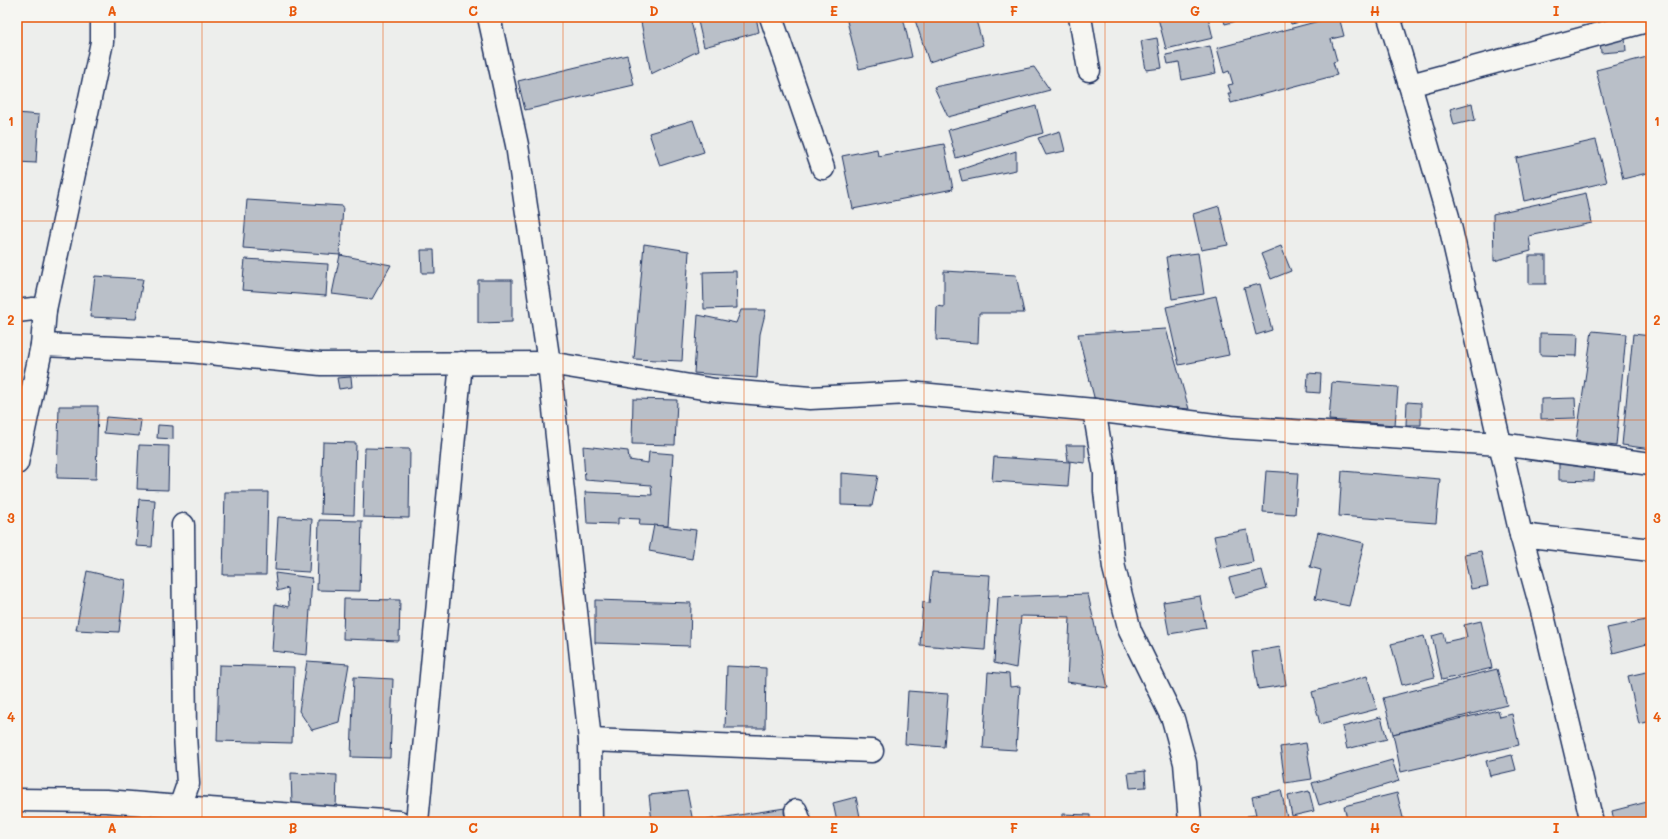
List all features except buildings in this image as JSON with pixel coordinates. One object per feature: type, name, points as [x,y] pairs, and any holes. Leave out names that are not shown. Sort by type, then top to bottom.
[{"type":"street","points":[[17,463],[42,344],[45,310],[102,42],[102,17]]},
{"type":"street","points":[[489,17],[517,145],[549,363],[590,740],[591,822]]},
{"type":"street","points":[[771,17],[823,168]]},
{"type":"street","points":[[1080,17],[1090,70]]},
{"type":"street","points":[[1389,17],[1448,217],[1521,535],[1542,611],[1592,822]]},
{"type":"street","points":[[1410,84],[1651,20]]},
{"type":"street","points":[[17,311],[33,309],[45,310]]},
{"type":"street","points":[[42,344],[189,351],[321,364],[549,363],[715,390],[810,398],[909,393],[1094,410],[1231,427],[1500,444],[1651,464]]},
{"type":"street","points":[[417,822],[461,363]]},
{"type":"street","points":[[1094,410],[1105,473],[1105,491],[1114,568],[1130,632],[1173,719],[1185,762],[1190,822]]},
{"type":"street","points":[[180,807],[188,784],[185,735],[183,525]]},
{"type":"street","points":[[1521,535],[1651,550]]},
{"type":"street","points":[[590,740],[872,751]]},
{"type":"street","points":[[17,800],[106,801],[399,822]]}]
